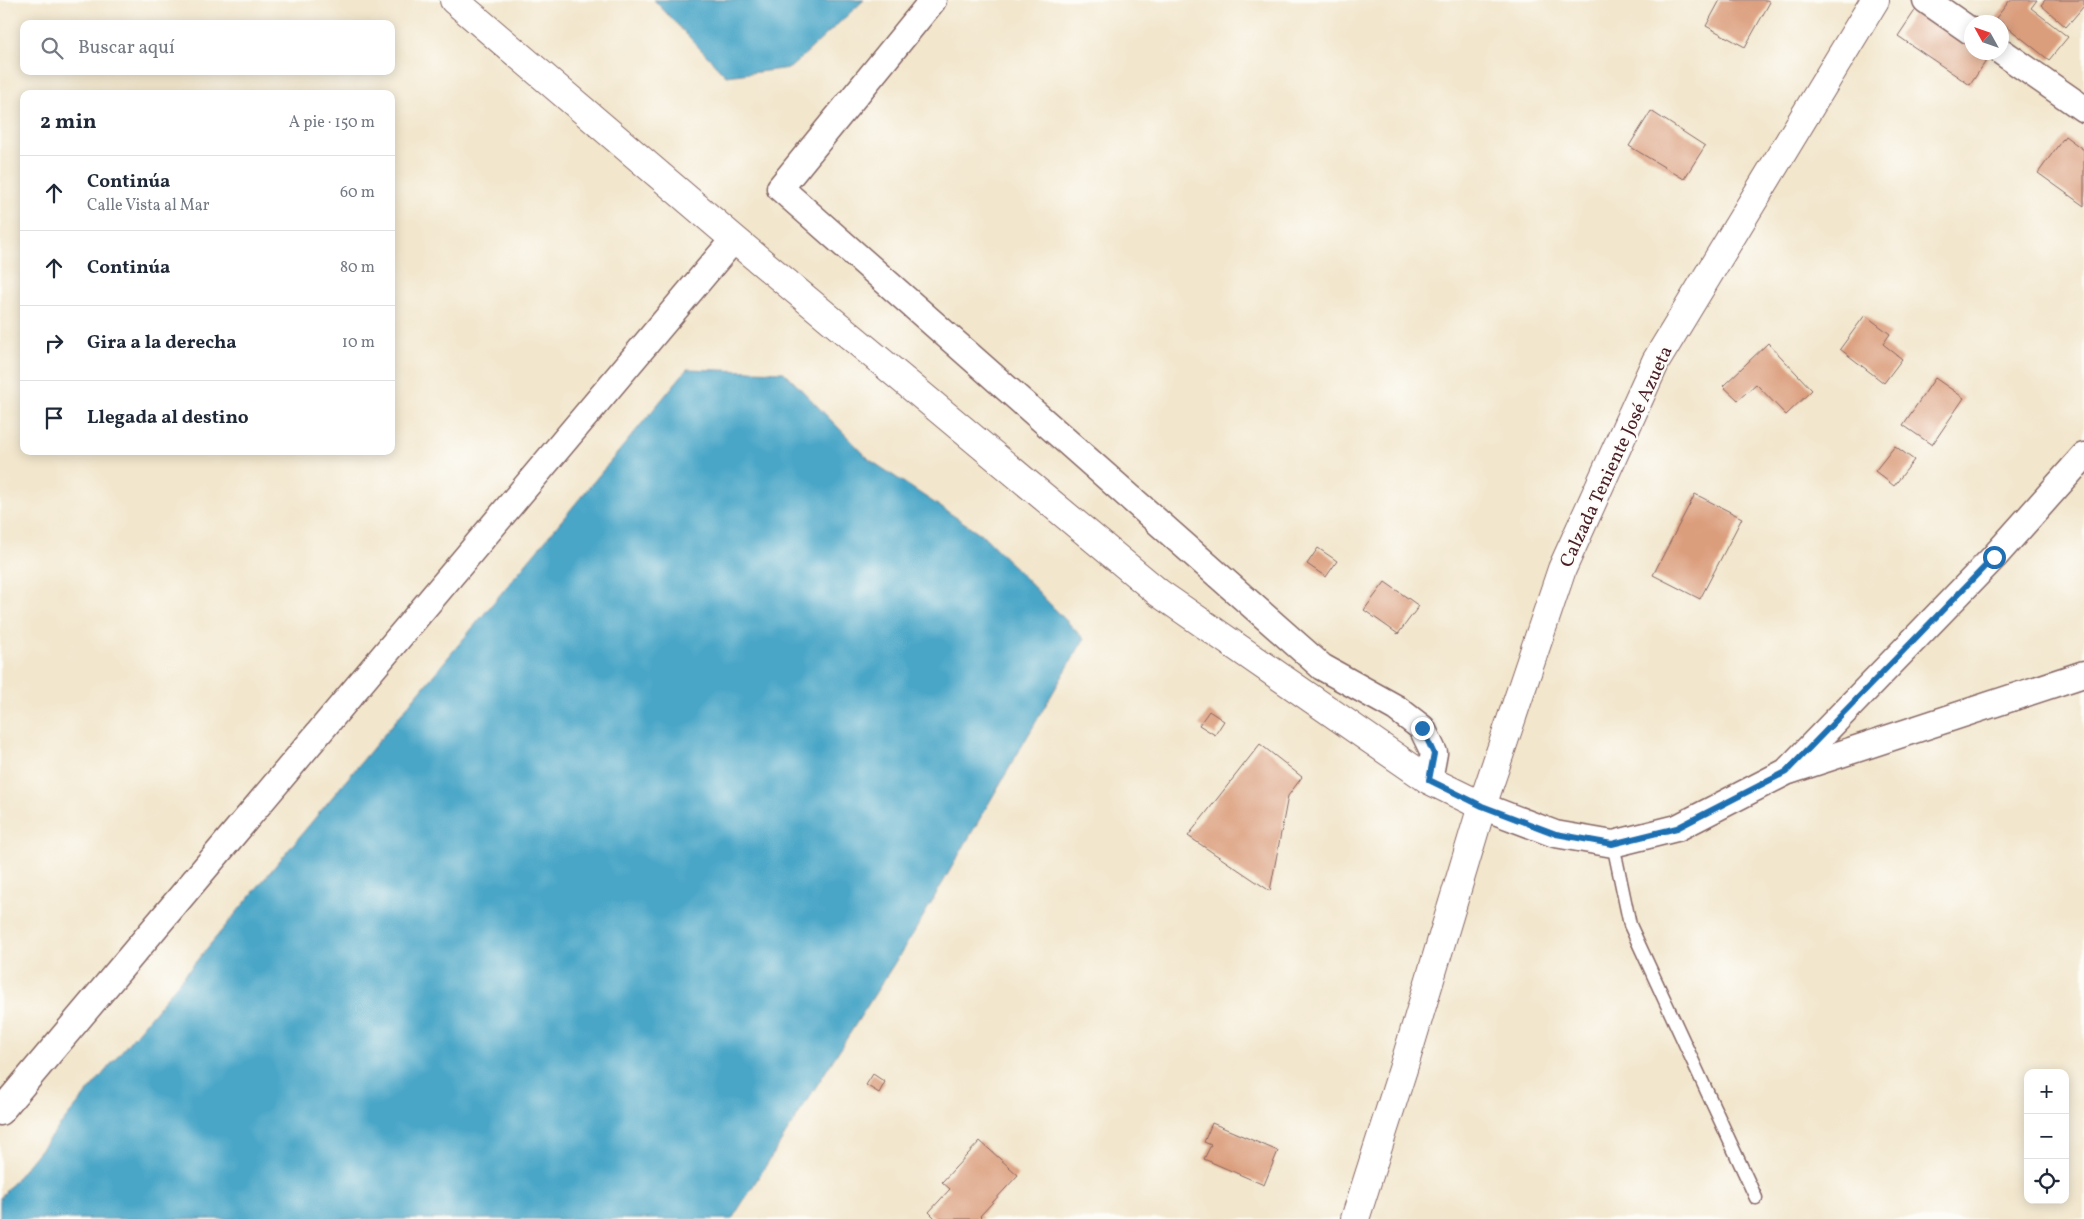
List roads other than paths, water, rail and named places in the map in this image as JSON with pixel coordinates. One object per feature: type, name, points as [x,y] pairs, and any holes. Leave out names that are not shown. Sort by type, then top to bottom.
[{"type":"main road","points":[[454,0],[734,239],[1159,593],[1429,780],[1482,806]]},
{"type":"main road","name":"Calzada Teniente José Azueta","points":[[1355,1219],[1403,1069],[1482,806],[1562,569],[1656,361],[1875,0]]},
{"type":"street","points":[[933,0],[780,188],[1322,667],[1396,708],[1422,728],[1434,754],[1429,780]]},
{"type":"street","points":[[1926,0],[1964,26]]},
{"type":"street","points":[[2009,57],[2084,109]]},
{"type":"street","points":[[0,1112],[734,239]]},
{"type":"street","points":[[1786,772],[1994,557],[2084,456]]},
{"type":"street","points":[[1482,806],[1556,834],[1612,844],[1677,828],[1786,772],[2084,674]]},
{"type":"lane","points":[[1612,844],[1630,925],[1756,1198]]},
{"type":"water","points":[[654,0],[864,0],[790,68],[726,76]]},
{"type":"water","points":[[687,369],[784,372],[870,460],[984,536],[1084,639],[913,934],[732,1219],[0,1219],[0,1198]]}]
